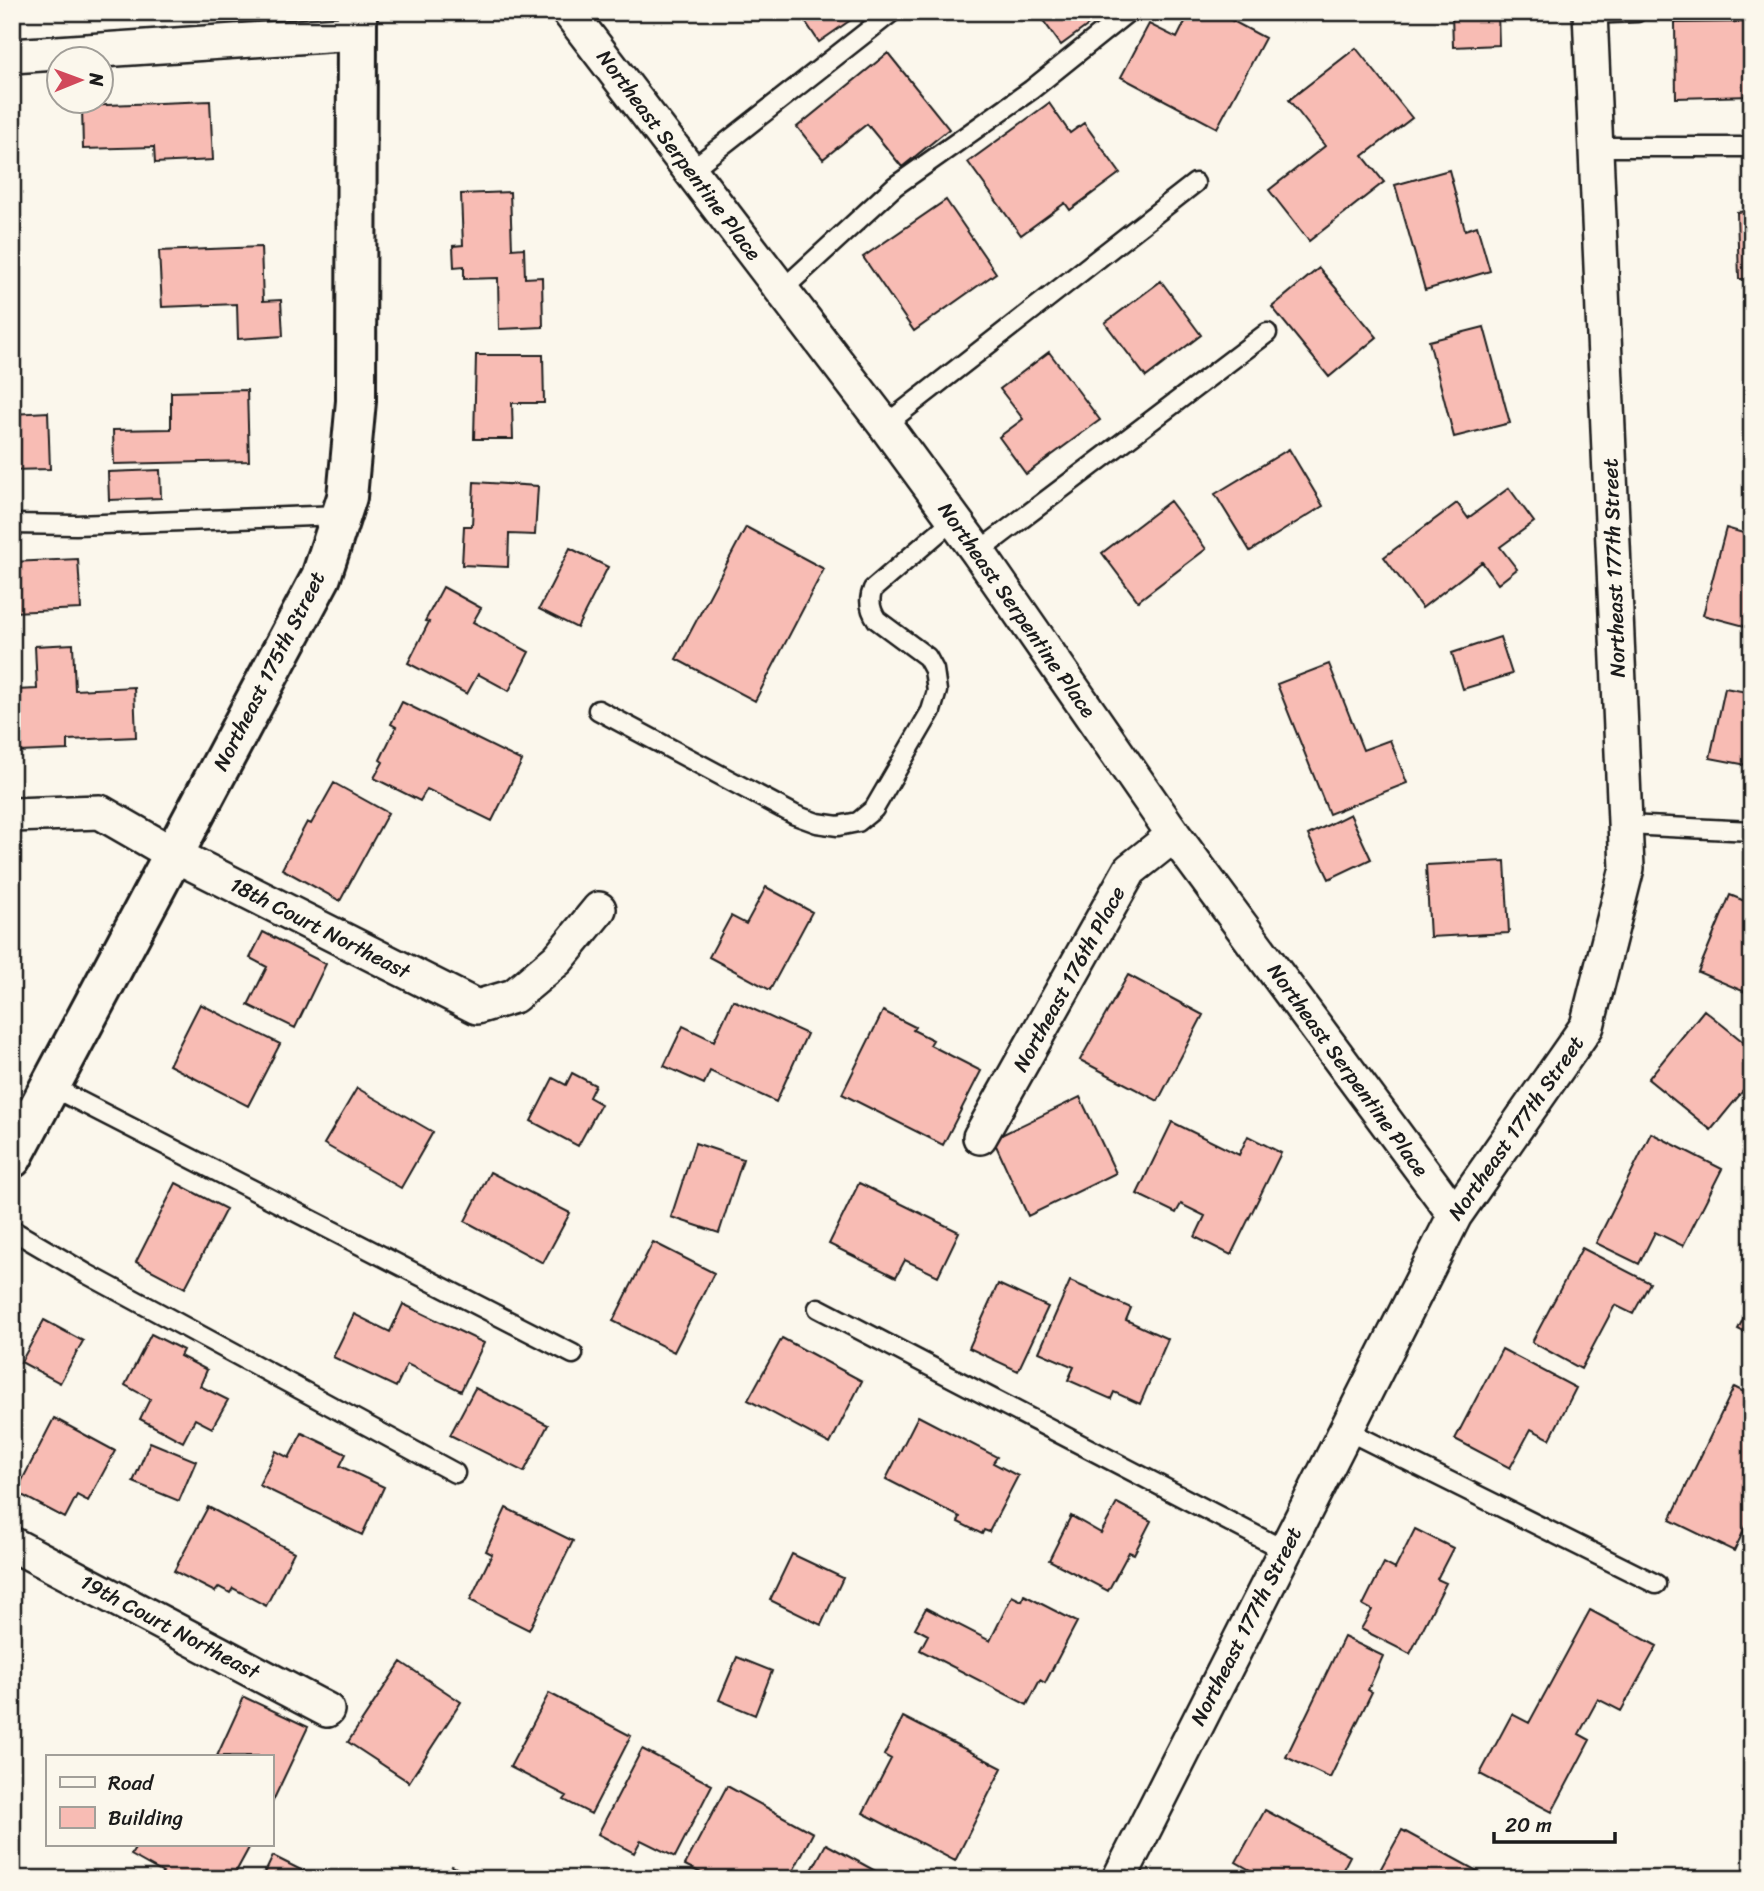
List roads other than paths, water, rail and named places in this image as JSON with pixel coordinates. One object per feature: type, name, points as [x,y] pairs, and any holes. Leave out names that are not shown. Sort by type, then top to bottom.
[{"type":"street","name":"Northeast Serpentine Place","points":[[569,12],[885,425],[978,552],[1174,835],[1455,1215]]},
{"type":"street","name":"Northeast 177th Street","points":[[1119,1879],[1455,1215],[1587,1026],[1627,868],[1590,13]]},
{"type":"street","points":[[12,56],[356,22]]},
{"type":"street","name":"Northeast 175th Street","points":[[12,1158],[321,577],[347,497],[356,401],[356,22]]},
{"type":"street","name":"18th Court Northeast","points":[[12,815],[100,812],[173,854],[477,1007],[514,996],[558,958],[599,909]]},
{"type":"street","name":"Northeast 176th Place","points":[[980,1137],[1130,870],[1174,835]]},
{"type":"street","name":"19th Court Northeast","points":[[12,1544],[327,1710]]},
{"type":"lane","points":[[691,170],[892,12]]},
{"type":"lane","points":[[782,290],[895,186],[1031,90],[1128,12]]},
{"type":"lane","points":[[1590,13],[1637,12]]},
{"type":"lane","points":[[1596,147],[1752,147]]},
{"type":"lane","points":[[885,425],[1195,183]]},
{"type":"lane","points":[[978,552],[1267,333]]},
{"type":"lane","points":[[12,524],[76,526],[340,515]]},
{"type":"lane","points":[[598,710],[795,816],[838,826],[858,822],[874,809],[931,711],[937,691],[934,670],[927,657],[877,620],[872,612],[870,597],[873,589],[954,519]]},
{"type":"lane","points":[[1626,825],[1752,831]]},
{"type":"lane","points":[[52,1087],[573,1354]]},
{"type":"lane","points":[[12,1230],[87,1274],[455,1473]]},
{"type":"lane","points":[[818,1308],[1284,1550]]},
{"type":"lane","points":[[1346,1430],[1656,1584]]}]
